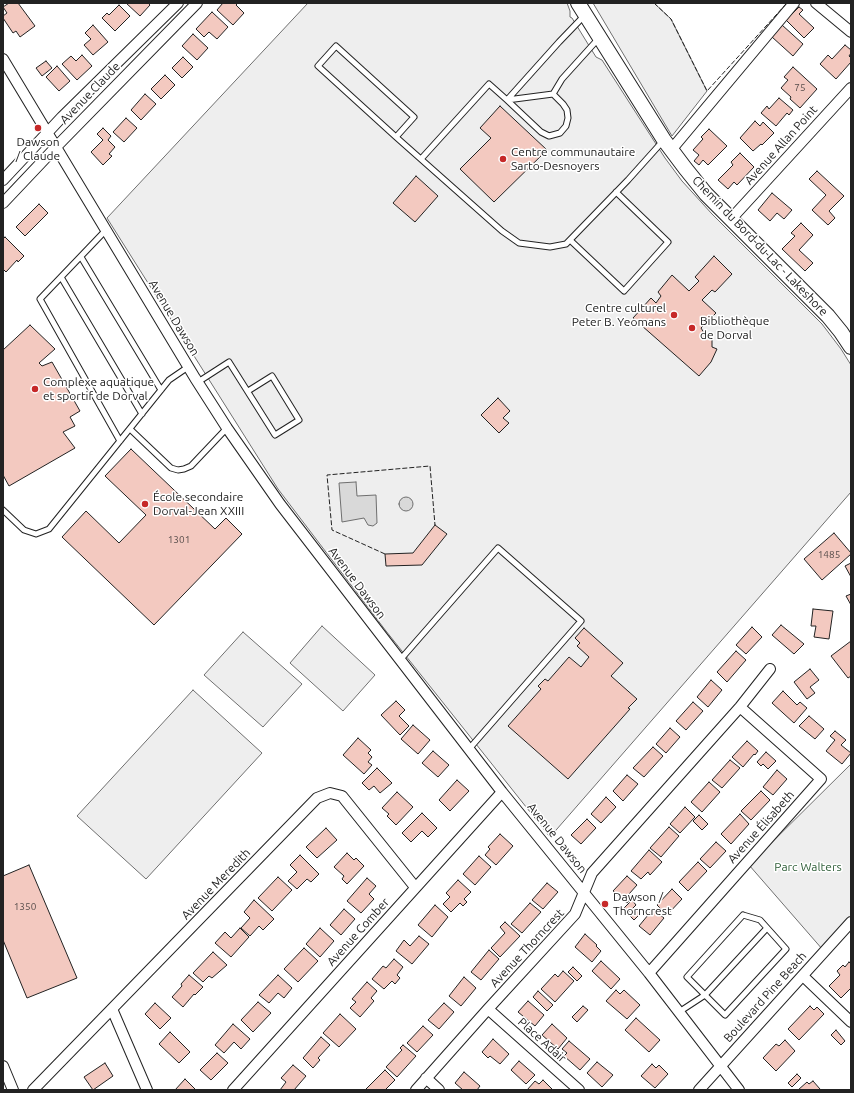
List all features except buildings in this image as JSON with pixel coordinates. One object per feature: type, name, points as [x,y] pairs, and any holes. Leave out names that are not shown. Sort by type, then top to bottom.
[{"type":"street","name":"Avenue Claude","points":[[3,180],[47,133],[178,3]]},
{"type":"street","name":"Avenue Claude","points":[[3,203],[197,3]]},
{"type":"street","points":[[667,145],[794,3]]},
{"type":"street","points":[[816,3],[851,32]]},
{"type":"street","name":"Chemin du Bord-du-Lac - Lakeshore","points":[[581,6],[599,38],[667,145],[706,194],[828,316],[851,347]]},
{"type":"street","name":"Avenue Dawson","points":[[3,59],[188,367],[227,428],[280,504],[502,792],[649,973],[739,1090]]},
{"type":"street","name":"Avenue Allan Point","points":[[731,219],[851,88]]},
{"type":"street","name":"Avenue Thorncrest","points":[[416,1090],[488,1009],[576,914],[592,873],[740,707],[770,669]]},
{"type":"street","name":"Avenue Élisabeth","points":[[649,973],[821,779],[740,707]]},
{"type":"street","name":"Avenue Comber","points":[[233,1090],[502,792]]},
{"type":"street","name":"Avenue Meredith","points":[[33,1090],[317,798],[330,793],[342,796],[415,887]]},
{"type":"street","name":"Boulevard Pine Beach","points":[[699,1090],[851,922]]},
{"type":"street","points":[[803,976],[851,1022]]},
{"type":"street","points":[[112,1009],[147,1090]]},
{"type":"street","name":"Place Adair","points":[[488,1009],[579,1090]]},
{"type":"street","points":[[3,1066],[13,1090]]},
{"type":"street","points":[[426,1078],[439,1090]]},
{"type":"lane","points":[[507,100],[559,42],[581,6]]},
{"type":"lane","points":[[553,94],[562,79],[599,38]]},
{"type":"lane","points":[[396,137],[414,117],[336,46],[318,66],[396,137],[502,231],[519,243],[550,247],[566,244],[616,192],[667,145]]},
{"type":"lane","points":[[421,159],[489,84],[541,132],[549,136],[560,133],[566,126],[568,118],[567,110],[553,94]]},
{"type":"lane","points":[[507,100],[553,94]]},
{"type":"lane","points":[[570,240],[624,291],[668,242],[616,192]]},
{"type":"lane","points":[[106,230],[40,299],[120,441]]},
{"type":"lane","points":[[81,257],[161,390]]},
{"type":"lane","points":[[62,277],[142,414]]},
{"type":"lane","points":[[198,382],[229,362],[275,435],[299,420],[272,376],[248,391]]},
{"type":"lane","points":[[3,510],[24,530],[36,534],[49,529],[169,380],[188,367]]},
{"type":"lane","points":[[130,429],[171,468],[178,470],[191,466],[227,428]]},
{"type":"lane","points":[[400,660],[498,548],[581,621],[469,749]]},
{"type":"lane","points":[[743,916],[760,920],[786,949],[725,1015],[705,996],[687,977],[743,916]]},
{"type":"lane","points":[[679,1012],[705,996],[767,928]]},
{"type":"green space","points":[[308,3],[567,3],[570,11],[570,17],[596,57],[602,60],[665,158],[682,181],[712,214],[822,324],[851,365],[851,492],[550,837],[386,631],[278,489],[107,218]]},
{"type":"green space","points":[[593,3],[654,3],[671,19],[707,91],[672,136]]},
{"type":"green space","points":[[322,626],[375,675],[343,711],[290,663]]},
{"type":"green space","points":[[243,632],[302,684],[263,727],[204,675]]},
{"type":"green space","points":[[193,690],[262,753],[146,879],[77,816]]},
{"type":"green space","name":"Parc Walters","points":[[851,764],[851,920],[823,950],[749,865]]},
{"type":"shaded area","points":[[356,482],[357,496],[376,495],[377,523],[373,526],[368,525],[364,518],[342,522],[339,483]]},
{"type":"shaded area","points":[[403,497],[409,497],[413,501],[413,507],[409,511],[403,511],[399,507],[399,501]]},
{"type":"fence","points":[[654,3],[671,19],[707,91],[787,3]]},
{"type":"fence","points":[[385,554],[332,530],[327,475],[430,466],[435,525]]},
{"type":"place","name":"Dawson / Claude","points":[[38,128]]},
{"type":"place","name":"Centre communautaire Sarto-Desnoyers","points":[[503,159]]},
{"type":"place","name":"Centre culturel Peter B. Yeomans","points":[[674,315]]},
{"type":"place","name":"Bibliothèque de Dorval","points":[[692,328]]},
{"type":"place","name":"Complexe aquatique et sportif de Dorval","points":[[35,389]]},
{"type":"place","name":"École secondaire Dorval-Jean XXIII","points":[[145,504]]},
{"type":"place","name":"Dawson / Thorncrest","points":[[605,904]]}]
